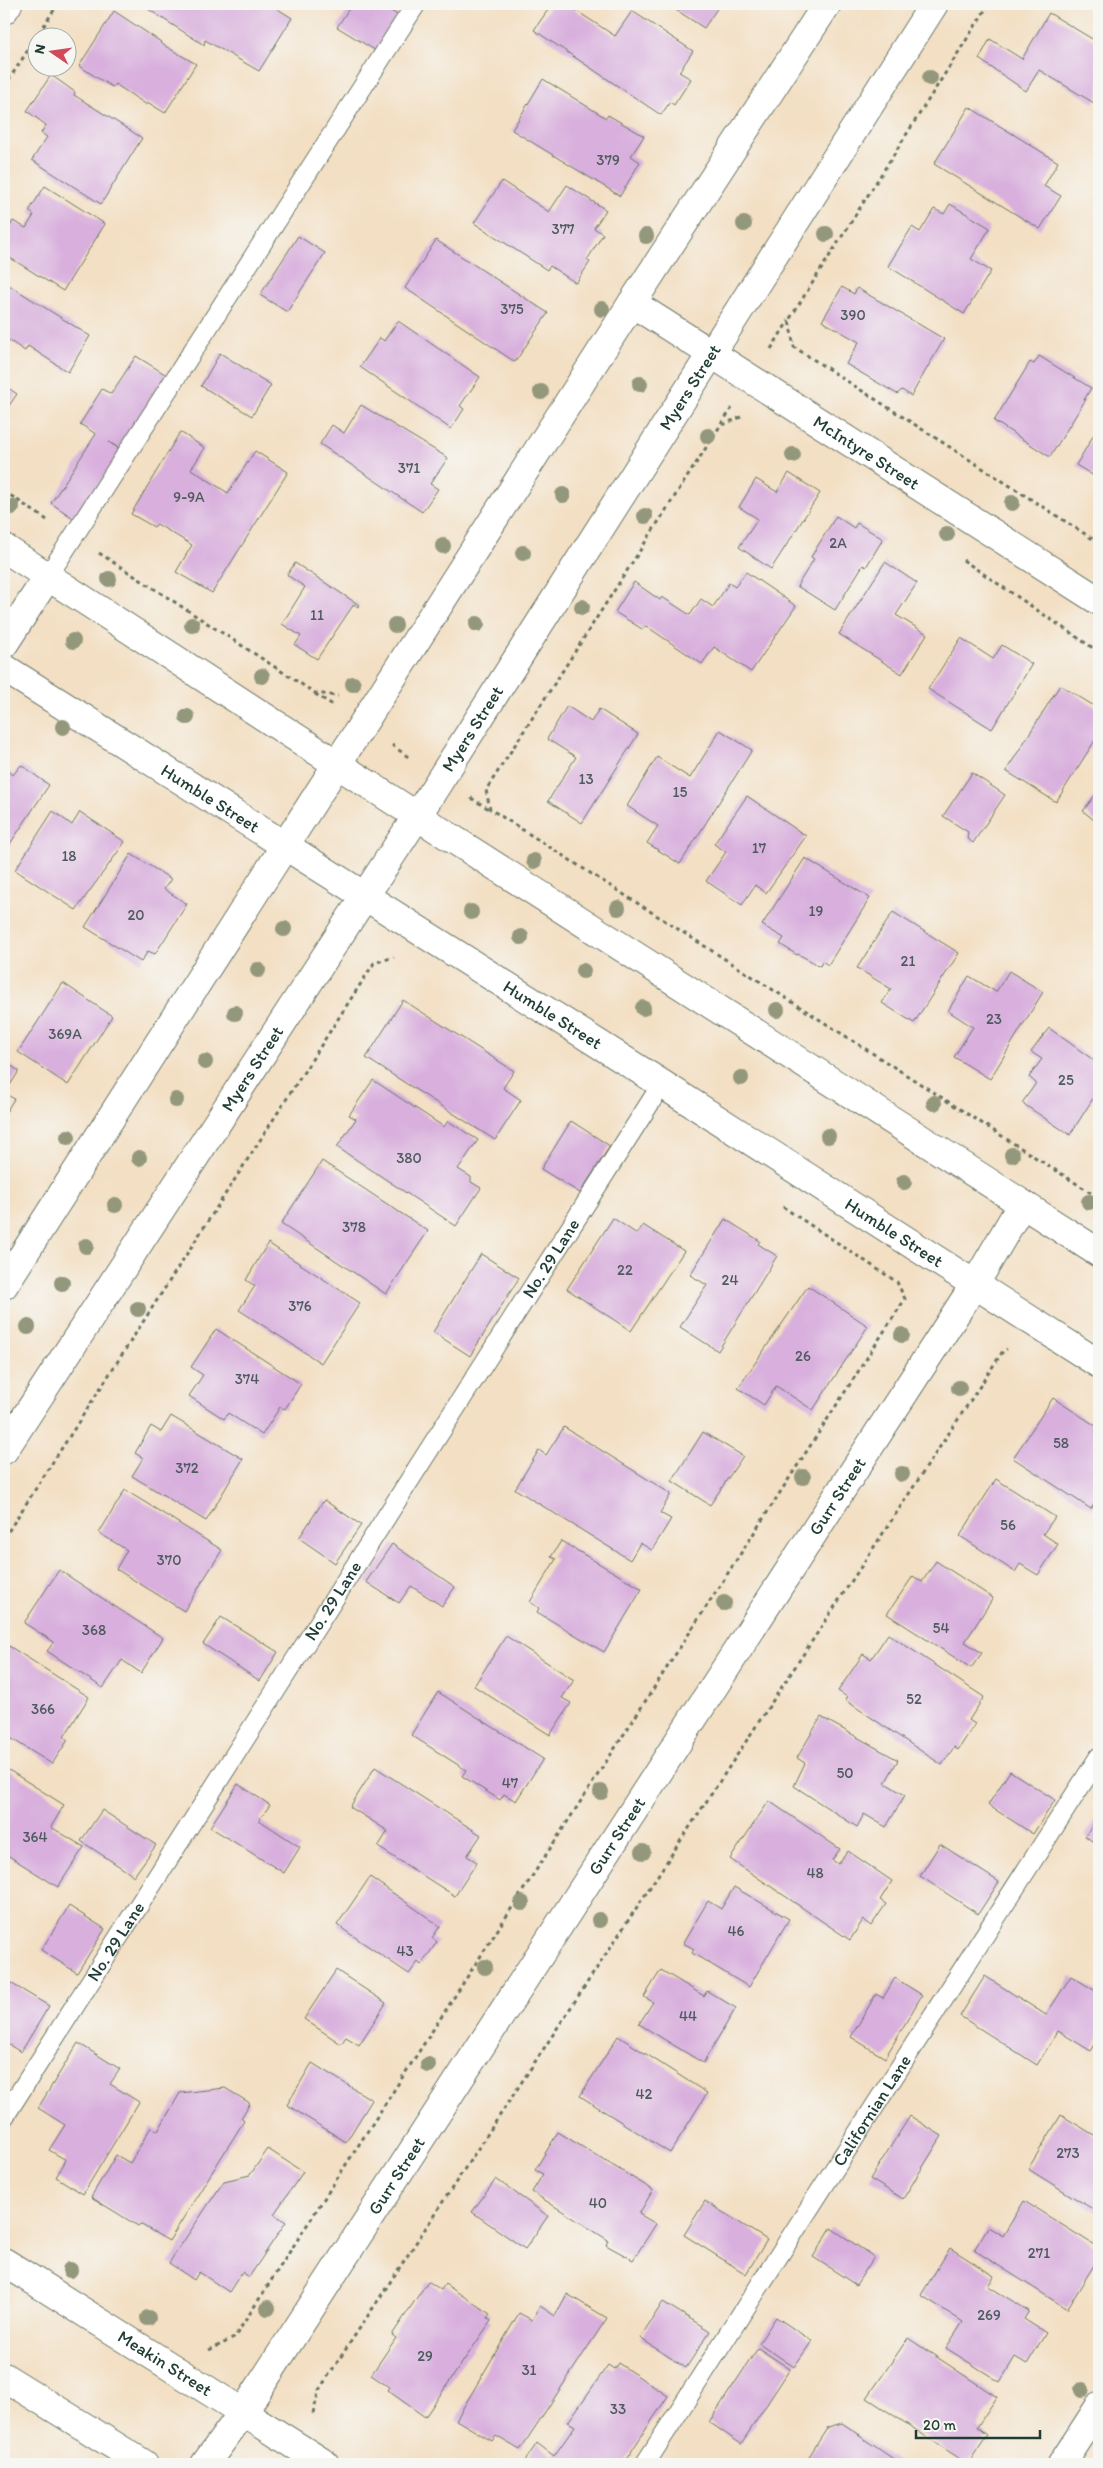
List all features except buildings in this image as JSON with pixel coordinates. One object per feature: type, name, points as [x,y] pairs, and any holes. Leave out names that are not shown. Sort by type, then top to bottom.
[{"type":"street","points":[[4,10],[8,4]]},
{"type":"street","points":[[4,1285],[632,304],[827,4]]},
{"type":"street","name":"Myers Street","points":[[4,1450],[440,779],[934,4]]},
{"type":"street","name":"McIntyre Street","points":[[632,304],[711,352],[1099,601]]},
{"type":"street","points":[[4,548],[416,816],[1099,1253]]},
{"type":"street","points":[[4,644],[48,576]]},
{"type":"street","name":"Humble Street","points":[[4,668],[286,846],[363,897],[662,1084],[1099,1364]]},
{"type":"street","name":"Gurr Street","points":[[205,2464],[244,2411],[975,1284],[1022,1204]]},
{"type":"street","name":"Meakin Street","points":[[4,2262],[244,2411],[325,2464]]},
{"type":"street","points":[[4,2377],[144,2464]]},
{"type":"street","points":[[1062,2464],[1099,2407]]},
{"type":"lane","points":[[48,576],[416,4]]},
{"type":"lane","name":"No. 29 Lane","points":[[4,2117],[662,1084]]},
{"type":"lane","name":"Californian Lane","points":[[645,2464],[1099,1757]]},
{"type":"path","points":[[4,87],[58,4]]},
{"type":"path","points":[[989,4],[789,320],[794,347],[1099,543]]},
{"type":"path","points":[[490,809],[486,790],[720,426],[746,414]]},
{"type":"path","points":[[4,492],[315,693],[440,779],[490,809],[1099,1198]]},
{"type":"path","points":[[960,558],[1099,652]]},
{"type":"path","points":[[315,693],[340,696]]},
{"type":"path","points":[[4,1538],[374,963],[397,957]]},
{"type":"path","points":[[208,2350],[234,2338],[905,1299],[897,1282],[782,1207]]},
{"type":"path","points":[[312,2417],[319,2390],[324,2381],[997,1359],[1003,1351],[1014,1346]]}]
